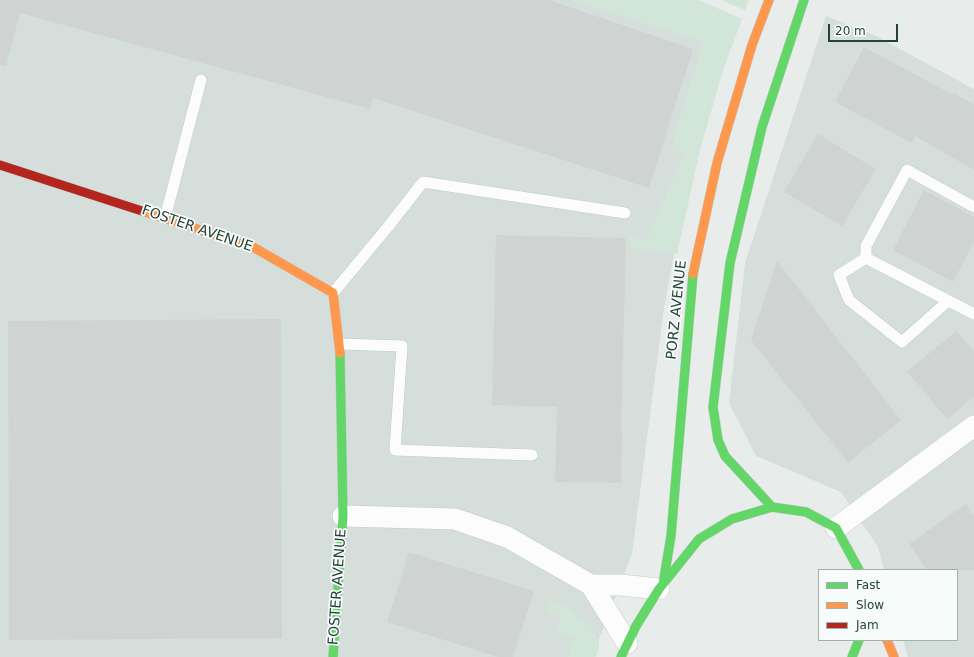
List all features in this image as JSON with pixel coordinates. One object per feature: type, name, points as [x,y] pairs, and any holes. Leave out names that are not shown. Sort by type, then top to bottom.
[{"type":"main road","name":"PORZ AVENUE","points":[[661,586],[671,536],[692,280],[717,163],[752,45],[769,0]]},
{"type":"main road","points":[[772,507],[725,456],[718,440],[713,407],[730,263],[762,127],[804,0]]},
{"type":"main road","name":"FOSTER AVENUE","points":[[0,165],[253,247],[333,293],[340,344],[343,516],[333,657]]},
{"type":"main road","points":[[624,650],[636,626],[661,586],[699,539],[732,519],[772,507],[806,512],[836,528],[858,569]]},
{"type":"main road","points":[[852,657],[859,641]]},
{"type":"main road","points":[[887,641],[894,657]]},
{"type":"street","points":[[836,528],[974,426]]},
{"type":"street","name":"FOSTER AVENUE","points":[[343,516],[455,519],[507,537],[591,585]]},
{"type":"street","points":[[624,650],[591,585],[661,586]]},
{"type":"lane","points":[[165,218],[201,80]]},
{"type":"lane","points":[[866,258],[866,246],[907,170],[974,207]]},
{"type":"lane","points":[[333,293],[423,182],[625,213]]},
{"type":"lane","points":[[866,258],[948,301],[973,310]]},
{"type":"lane","points":[[866,258],[840,275],[849,300],[902,342],[948,301]]},
{"type":"lane","points":[[340,344],[402,346],[395,450],[532,454]]},
{"type":"shaded area","points":[[0,0],[633,0],[717,25],[664,308],[632,554],[592,657],[0,657]]},
{"type":"shaded area","points":[[826,16],[876,36],[974,89],[974,657],[908,657],[903,641],[958,641],[958,569],[884,569],[878,547],[841,492],[756,456],[729,403],[745,263]]},
{"type":"green space","points":[[572,0],[699,0],[742,19],[722,74],[700,150],[677,254],[630,248],[630,235],[647,240],[684,154],[671,149],[703,42]]},
{"type":"green space","points":[[721,0],[749,0],[745,10]]},
{"type":"green space","points":[[551,599],[577,615],[593,630],[598,638],[599,647],[596,657],[568,657],[573,638],[557,633],[561,617],[547,612]]},
{"type":"building","points":[[0,0],[549,0],[693,49],[649,188],[373,98],[370,109],[20,13],[6,66],[0,65]]},
{"type":"building","points":[[864,47],[953,95],[954,93],[974,105],[974,170],[915,136],[912,143],[835,102]]},
{"type":"building","points":[[818,134],[876,169],[842,226],[784,192]]},
{"type":"building","points":[[924,190],[974,217],[974,242],[953,282],[893,250]]},
{"type":"building","points":[[496,235],[626,238],[621,483],[555,482],[557,407],[492,405]]},
{"type":"building","points":[[777,261],[901,420],[848,463],[751,340]]},
{"type":"building","points":[[281,319],[282,638],[9,640],[8,321]]},
{"type":"building","points":[[957,331],[974,352],[974,397],[947,419],[907,371]]},
{"type":"building","points":[[966,504],[974,516],[974,570],[926,569],[909,544]]},
{"type":"building","points":[[409,552],[534,591],[513,657],[498,657],[387,622]]},
{"type":"traffic: fast","points":[[772,507],[725,456],[718,440],[713,407],[730,263],[762,127],[804,0]]},
{"type":"traffic: fast","points":[[663,584],[671,536],[693,274]]},
{"type":"traffic: fast","points":[[333,657],[343,516],[340,353]]},
{"type":"traffic: fast","points":[[621,657],[636,626],[659,589],[699,539],[732,519],[772,507],[806,512],[836,528],[858,569]]},
{"type":"traffic: fast","points":[[852,657],[859,641]]},
{"type":"traffic: slow","points":[[693,274],[717,163],[752,45],[769,0]]},
{"type":"traffic: slow","points":[[142,211],[253,247],[333,293],[340,353]]},
{"type":"traffic: slow","points":[[887,641],[894,657]]},
{"type":"traffic: jam","points":[[0,165],[142,211]]}]
